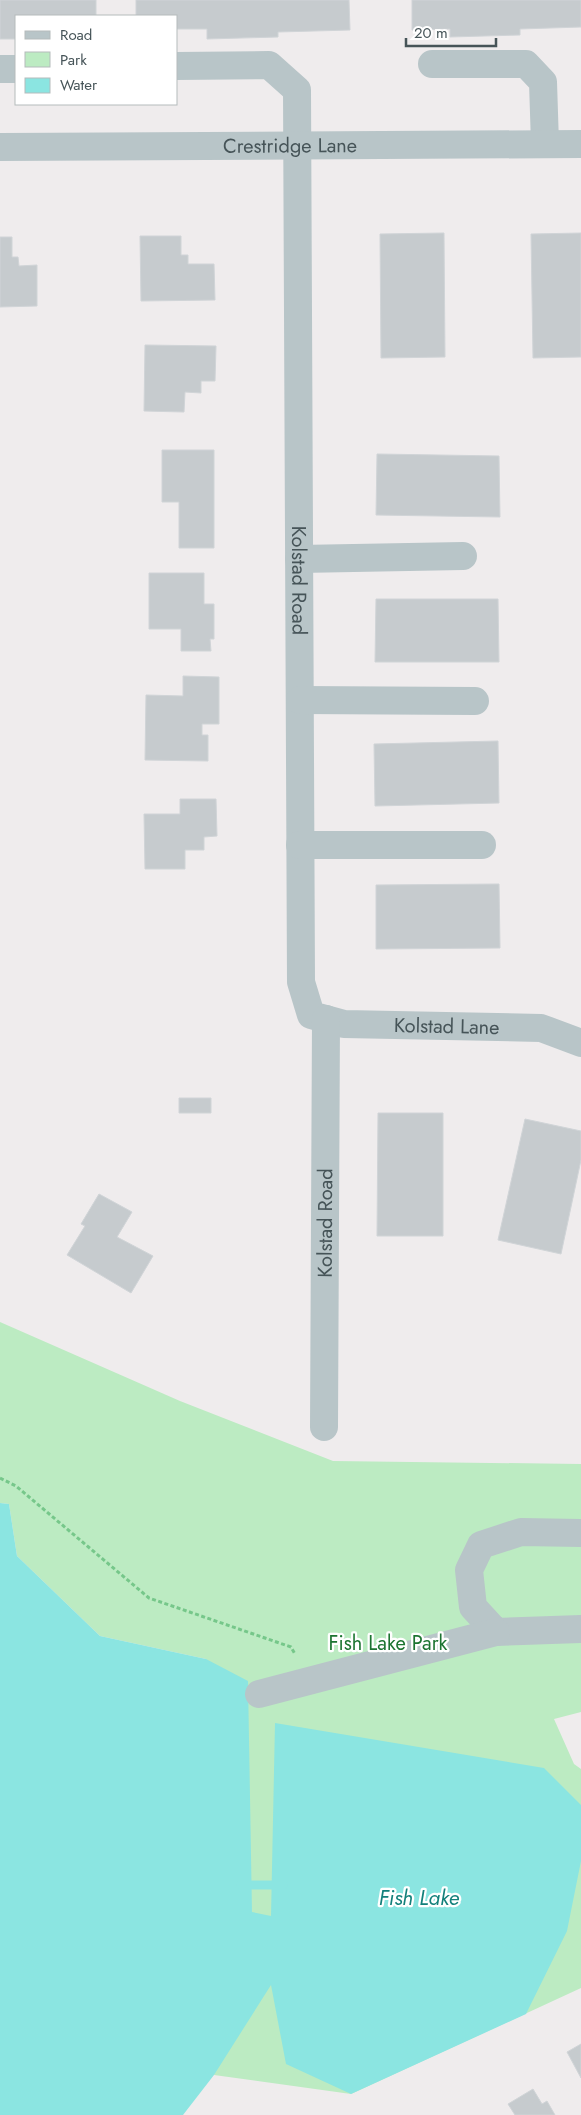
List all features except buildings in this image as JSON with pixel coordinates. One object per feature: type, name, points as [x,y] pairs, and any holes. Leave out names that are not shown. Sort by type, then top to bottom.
[{"type":"street","points":[[432,64],[526,64],[543,82],[545,144]]},
{"type":"street","name":"Kolstad Road","points":[[178,66],[269,65],[297,90],[301,982],[318,1017],[324,1426]]},
{"type":"street","points":[[0,69],[15,69]]},
{"type":"street","name":"Crestridge Lane","points":[[0,148],[581,144]]},
{"type":"street","points":[[299,559],[463,556]]},
{"type":"street","points":[[300,700],[475,701]]},
{"type":"street","points":[[300,844],[482,844]]},
{"type":"street","name":"Kolstad Lane","points":[[318,1017],[344,1024],[540,1028],[581,1043]]},
{"type":"street","points":[[496,1632],[472,1607],[469,1570],[481,1545],[521,1532],[581,1533]]},
{"type":"street","points":[[259,1694],[496,1632],[581,1629]]},
{"type":"path","points":[[0,1478],[16,1486],[149,1598],[291,1647],[310,1681]]},
{"type":"green space","name":"Fish Lake Park","points":[[0,1322],[180,1401],[333,1461],[581,1464],[581,1712],[554,1719],[574,1764],[581,1769],[581,1988],[351,2094],[214,2075],[252,1912],[206,1659],[100,1636],[17,1556],[9,1504],[0,1503]]},
{"type":"water","name":"Fish Lake","points":[[0,1503],[9,1504],[17,1556],[100,1636],[206,1659],[248,1681],[252,1912],[271,1916],[275,1723],[544,1768],[581,1805],[581,1861],[567,1931],[526,2014],[351,2094],[286,2064],[271,1985],[214,2075],[183,2115],[0,2115]]},
{"type":"waterway","points":[[241,1885],[283,1885]]}]
